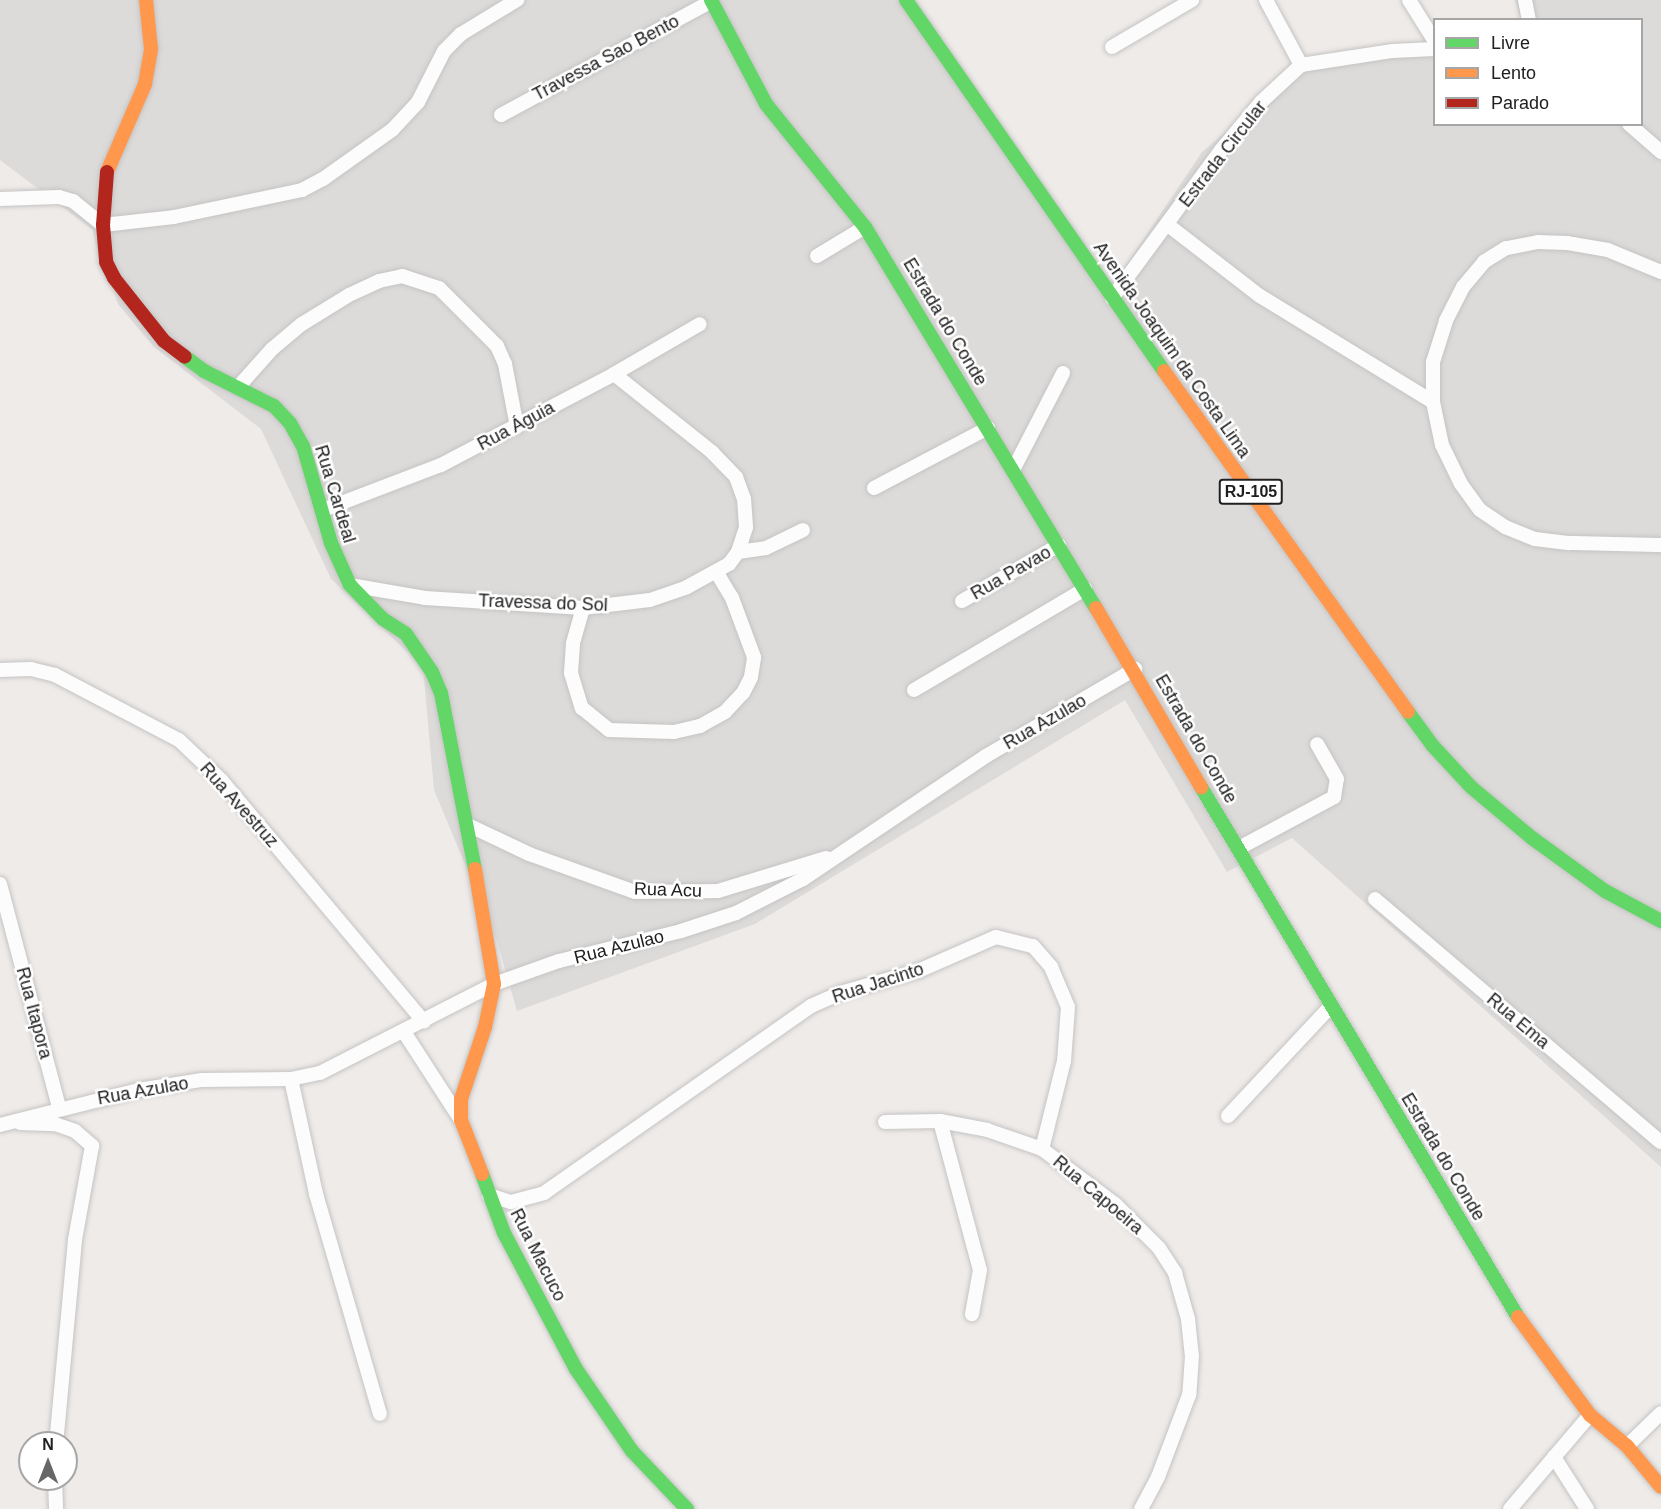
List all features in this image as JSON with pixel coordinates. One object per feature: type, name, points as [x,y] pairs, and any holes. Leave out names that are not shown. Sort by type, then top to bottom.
[{"type":"street","name":"Rua Cardeal","points":[[146,0],[151,49],[144,84],[107,166],[103,225],[106,262],[151,326],[204,371],[239,386],[274,406],[290,423],[303,446],[331,543],[350,585],[383,619],[406,634],[432,672],[441,693],[468,825],[494,984]]},
{"type":"street","points":[[0,199],[58,196],[73,201],[103,225],[174,217],[280,196],[323,179],[405,117],[427,87],[444,51],[461,34],[517,0]]},
{"type":"street","name":"Avenida Joaquim da Costa Lima","points":[[906,0],[1112,298],[1451,767],[1532,838],[1605,891],[1661,921]]},
{"type":"street","points":[[1112,47],[1192,0]]},
{"type":"street","points":[[1266,0],[1301,65],[1393,51],[1433,49]]},
{"type":"street","points":[[1409,0],[1433,38]]},
{"type":"street","points":[[1525,0],[1529,18]]},
{"type":"street","name":"Travessa Sao Bento","points":[[501,115],[712,1]]},
{"type":"street","name":"Estrada do Conde","points":[[712,1],[766,104],[865,227],[1014,468],[1085,590],[1135,669],[1330,1007],[1524,1327],[1590,1415],[1627,1446],[1661,1487]]},
{"type":"street","name":"Estrada Circular","points":[[1112,298],[1168,225],[1221,150],[1261,102],[1301,65]]},
{"type":"street","points":[[1631,126],[1661,152]]},
{"type":"street","points":[[1168,225],[1260,296],[1432,402]]},
{"type":"street","points":[[817,256],[865,227]]},
{"type":"street","points":[[1661,272],[1608,250],[1567,243],[1538,242],[1506,248],[1484,262],[1463,287],[1446,321],[1433,362],[1432,402],[1442,445],[1461,484],[1480,510],[1505,527],[1535,539],[1570,543],[1661,545]]},
{"type":"street","points":[[239,386],[272,349],[302,324],[349,295],[379,281],[402,276],[439,288],[497,346],[505,364],[517,426]]},
{"type":"street","name":"Rua Águia","points":[[323,510],[405,482],[517,426],[614,374],[700,324]]},
{"type":"street","points":[[1014,468],[1063,373]]},
{"type":"street","name":"Travessa do Sol","points":[[350,585],[425,598],[583,608],[650,600],[717,573],[738,552],[746,527],[744,499],[736,477],[712,452],[614,374]]},
{"type":"street","points":[[874,488],[988,428]]},
{"type":"street","points":[[738,552],[766,548],[802,530]]},
{"type":"street","name":"Rua Pavao","points":[[962,601],[1059,545]]},
{"type":"street","points":[[583,608],[573,644],[571,673],[582,708],[609,730],[674,732],[691,728],[725,712],[743,693],[751,677],[754,657],[747,636],[717,573]]},
{"type":"street","points":[[914,690],[1085,590]]},
{"type":"street","name":"Rua Avestruz","points":[[0,670],[31,669],[54,675],[179,740],[222,781],[424,1022]]},
{"type":"street","name":"Rua Azulao","points":[[4,1124],[59,1107],[202,1080],[291,1079],[342,1064],[494,984],[560,961],[681,931],[736,913],[803,879],[986,756],[1135,669]]},
{"type":"street","points":[[1239,848],[1334,797],[1337,779],[1317,744]]},
{"type":"street","name":"Rua Acu","points":[[468,825],[529,854],[635,892],[718,891],[838,854]]},
{"type":"street","name":"Rua Itapora","points":[[0,884],[59,1107]]},
{"type":"street","name":"Rua Ema","points":[[1375,899],[1661,1142]]},
{"type":"street","name":"Rua Jacinto","points":[[489,1196],[511,1202],[544,1193],[811,1006],[840,993],[918,971],[996,937],[1033,946],[1051,967],[1068,1006],[1064,1061],[1042,1149]]},
{"type":"street","name":"Rua Macuco","points":[[494,984],[485,1027],[461,1099],[461,1120],[504,1233],[576,1369],[632,1451],[687,1509]]},
{"type":"street","points":[[1228,1116],[1330,1007]]},
{"type":"street","points":[[404,1032],[461,1120]]},
{"type":"street","points":[[291,1079],[316,1194],[380,1414]]},
{"type":"street","points":[[940,1121],[980,1270],[972,1314]]},
{"type":"street","name":"Rua Capoeira","points":[[885,1122],[940,1121],[987,1130],[1042,1149],[1115,1204],[1159,1248],[1175,1273],[1185,1310],[1192,1356],[1189,1395],[1158,1477],[1141,1509]]},
{"type":"street","points":[[4,1124],[55,1124],[75,1131],[92,1146],[75,1240],[57,1431]]},
{"type":"street","points":[[1627,1446],[1661,1413]]},
{"type":"street","points":[[1510,1509],[1590,1415]]},
{"type":"street","points":[[1554,1457],[1587,1509]]},
{"type":"street","points":[[55,1491],[56,1509]]},
{"type":"shaded area","points":[[0,0],[904,0],[1107,294],[1202,152],[1298,70],[1419,52],[1433,54],[1433,126],[1643,126],[1643,18],[1521,18],[1515,0],[1661,0],[1661,1167],[1292,838],[1227,872],[1125,700],[755,924],[517,1011],[497,941],[434,790],[423,667],[331,579],[261,429],[153,346],[118,304],[111,281],[101,270],[93,230],[0,160]]},
{"type":"traffic: fast","points":[[711,0],[766,104],[865,227],[1096,608]]},
{"type":"traffic: fast","points":[[906,0],[1164,371]]},
{"type":"traffic: fast","points":[[185,357],[204,371],[274,406],[290,423],[303,446],[331,543],[350,585],[383,619],[406,634],[432,672],[441,693],[475,869]]},
{"type":"traffic: fast","points":[[1408,712],[1433,746],[1471,787],[1532,838],[1605,891],[1661,921]]},
{"type":"traffic: fast","points":[[1201,787],[1518,1317]]},
{"type":"traffic: fast","points":[[482,1174],[504,1233],[576,1369],[632,1451],[687,1509]]},
{"type":"traffic: slow","points":[[107,172],[145,84],[151,49],[146,0]]},
{"type":"traffic: slow","points":[[1164,371],[1408,712]]},
{"type":"traffic: slow","points":[[1096,608],[1201,787]]},
{"type":"traffic: slow","points":[[475,869],[494,984],[485,1027],[461,1099],[461,1120],[482,1174]]},
{"type":"traffic: slow","points":[[1518,1317],[1590,1415],[1627,1446],[1661,1487]]},
{"type":"traffic: jam","points":[[107,172],[103,225],[106,262],[114,278],[164,341],[185,357]]}]
